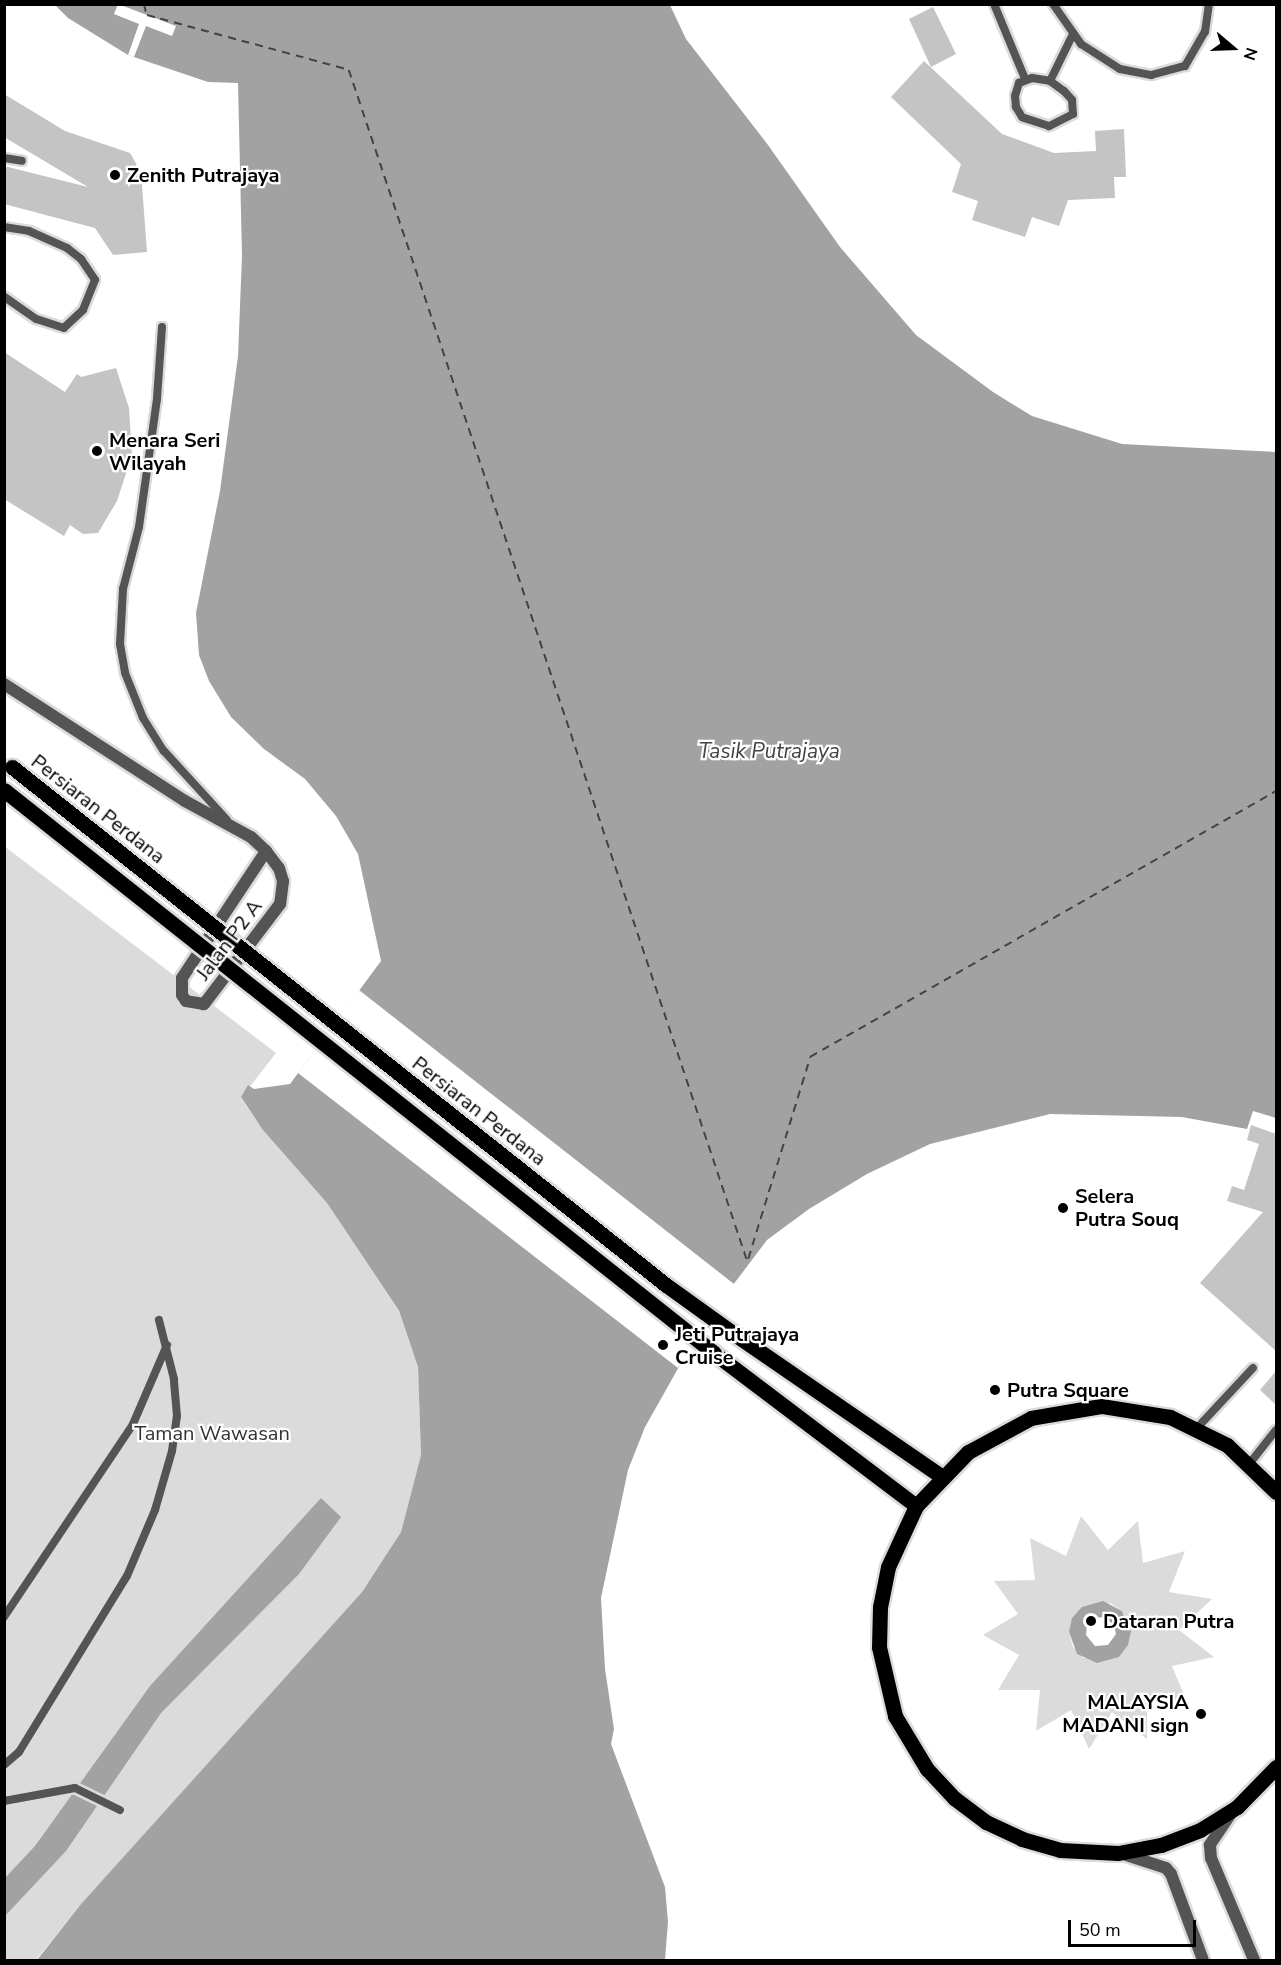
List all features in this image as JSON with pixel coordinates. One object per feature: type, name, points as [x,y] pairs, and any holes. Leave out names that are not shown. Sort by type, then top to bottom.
[{"type":"main road","name":"Persiaran Perdana","points":[[8,764],[666,1285],[941,1476]]},
{"type":"main road","points":[[4,790],[714,1353],[916,1506]]},
{"type":"main road","points":[[1276,1492],[1250,1463],[1197,1428],[1136,1409],[1066,1409],[998,1432],[941,1476],[916,1506],[893,1550],[880,1617],[886,1686],[909,1744],[954,1798],[986,1822],[1022,1839],[1060,1850],[1118,1853],[1161,1845],[1191,1834],[1237,1807],[1276,1768]]},
{"type":"street","name":"Jalan P2 A","points":[[4,684],[185,801],[231,825],[266,851],[283,881],[280,904],[204,1004],[186,1001],[182,995],[182,978],[266,851]]},
{"type":"street","points":[[1237,1807],[1215,1834],[1210,1845],[1211,1858],[1254,1960]]},
{"type":"street","points":[[1118,1853],[1166,1868],[1171,1874],[1203,1960]]},
{"type":"lane","points":[[994,4],[1025,79]]},
{"type":"lane","points":[[1053,4],[1081,44],[1120,69],[1151,75],[1185,66],[1205,32],[1209,4]]},
{"type":"lane","points":[[1050,81],[1072,34]]},
{"type":"lane","points":[[1025,79],[1050,81],[1072,100],[1073,114],[1049,126],[1022,117],[1016,107],[1019,83],[1025,79]]},
{"type":"lane","points":[[4,158],[22,160]]},
{"type":"lane","points":[[4,227],[29,231],[67,249],[81,259],[95,280],[83,310],[64,328],[36,319],[4,297]]},
{"type":"lane","points":[[162,327],[157,399],[139,527],[123,589],[120,644],[130,688],[143,718],[164,751],[231,825]]},
{"type":"lane","points":[[4,1765],[19,1752],[128,1576],[155,1510],[172,1451],[177,1416],[167,1345],[159,1320]]},
{"type":"lane","points":[[4,1617],[133,1424],[167,1345]]},
{"type":"lane","points":[[1197,1428],[1253,1368]]},
{"type":"lane","points":[[1250,1463],[1276,1430]]},
{"type":"lane","points":[[4,1801],[75,1788],[120,1810]]},
{"type":"green space","name":"Taman Wawasan","points":[[4,846],[276,1053],[241,1098],[262,1129],[327,1203],[399,1312],[418,1367],[421,1455],[401,1532],[362,1592],[81,1904],[36,1960],[4,1960]]},
{"type":"green space","points":[[1081,1516],[1108,1550],[1138,1521],[1143,1563],[1185,1551],[1169,1592],[1212,1599],[1179,1630],[1214,1657],[1172,1666],[1189,1707],[1147,1697],[1147,1739],[1112,1712],[1089,1749],[1071,1710],[1036,1731],[1040,1690],[998,1690],[1019,1655],[983,1635],[1018,1614],[994,1581],[1035,1580],[1030,1538],[1066,1556]],"holes":[[[1110,1603],[1122,1611],[1129,1623],[1119,1657],[1083,1658],[1073,1647],[1069,1632]]]},
{"type":"water","name":"Tasik Putrajaya","points":[[55,5],[670,5],[686,39],[768,145],[840,247],[916,335],[993,392],[1032,416],[1122,444],[1276,452],[1276,1118],[1253,1111],[1247,1129],[1182,1117],[1050,1114],[930,1144],[867,1174],[809,1209],[767,1240],[702,1326],[645,1427],[628,1470],[601,1598],[605,1669],[614,1729],[611,1744],[665,1887],[668,1922],[665,1960],[37,1960],[81,1904],[362,1592],[401,1532],[421,1455],[418,1367],[399,1311],[327,1203],[262,1129],[241,1097],[248,1085],[254,1089],[290,1084],[381,961],[358,854],[336,816],[305,779],[264,749],[231,717],[209,681],[199,655],[196,613],[220,491],[238,356],[242,256],[238,83],[208,82],[128,55],[68,18]]},
{"type":"water","points":[[321,1498],[341,1517],[299,1574],[161,1713],[66,1851],[5,1916],[4,1879],[35,1846],[150,1686]]},
{"type":"water","points":[[1103,1601],[1122,1611],[1131,1631],[1128,1645],[1119,1657],[1097,1663],[1077,1654],[1069,1632],[1072,1618],[1082,1607]],"holes":[[[1104,1617],[1114,1625],[1116,1634],[1108,1645],[1095,1646],[1086,1635],[1087,1625],[1094,1618]]]},
{"type":"pier","points":[[118,4],[176,26],[172,36],[146,26],[134,57],[128,55],[139,24],[114,14]]},
{"type":"pier","points":[[359,990],[734,1284],[678,1368],[298,1073]]},
{"type":"building","points":[[933,7],[956,54],[931,67],[909,19]]},
{"type":"building","points":[[924,61],[1002,134],[1054,153],[1096,151],[1095,131],[1124,129],[1126,177],[1114,177],[1115,198],[1068,200],[1059,226],[1032,217],[1025,237],[972,220],[978,201],[952,192],[961,164],[891,97]]},
{"type":"building","name":"Zenith Putrajaya","points":[[4,94],[65,131],[130,153],[141,172],[147,252],[113,255],[95,228],[4,204],[4,166],[88,187],[4,137]]},
{"type":"building","points":[[4,352],[65,392],[77,374],[81,377],[116,368],[129,408],[132,455],[117,501],[98,533],[83,534],[70,525],[64,536],[4,499]]},
{"type":"building","points":[[1251,1125],[1276,1134],[1276,1351],[1200,1283],[1263,1212],[1227,1201],[1232,1186],[1244,1190],[1259,1144],[1247,1140]]},
{"type":"building","points":[[1276,1371],[1276,1405],[1260,1390]]},
{"type":"ferry route","points":[[144,4],[147,15],[349,70],[747,1260]]},
{"type":"ferry route","points":[[748,1259],[810,1057],[1276,791]]},
{"type":"place","name":"Zenith Putrajaya","points":[[115,175]]},
{"type":"place","name":"Menara Seri Wilayah","points":[[97,451]]},
{"type":"place","name":"Selera Putra Souq","points":[[1063,1208]]},
{"type":"place","name":"Jeti Putrajaya Cruise","points":[[663,1345]]},
{"type":"place","name":"Putra Square","points":[[995,1390]]},
{"type":"place","name":"Dataran Putra","points":[[1091,1621]]},
{"type":"place","name":"MALAYSIA MADANI sign","points":[[1201,1714]]}]
